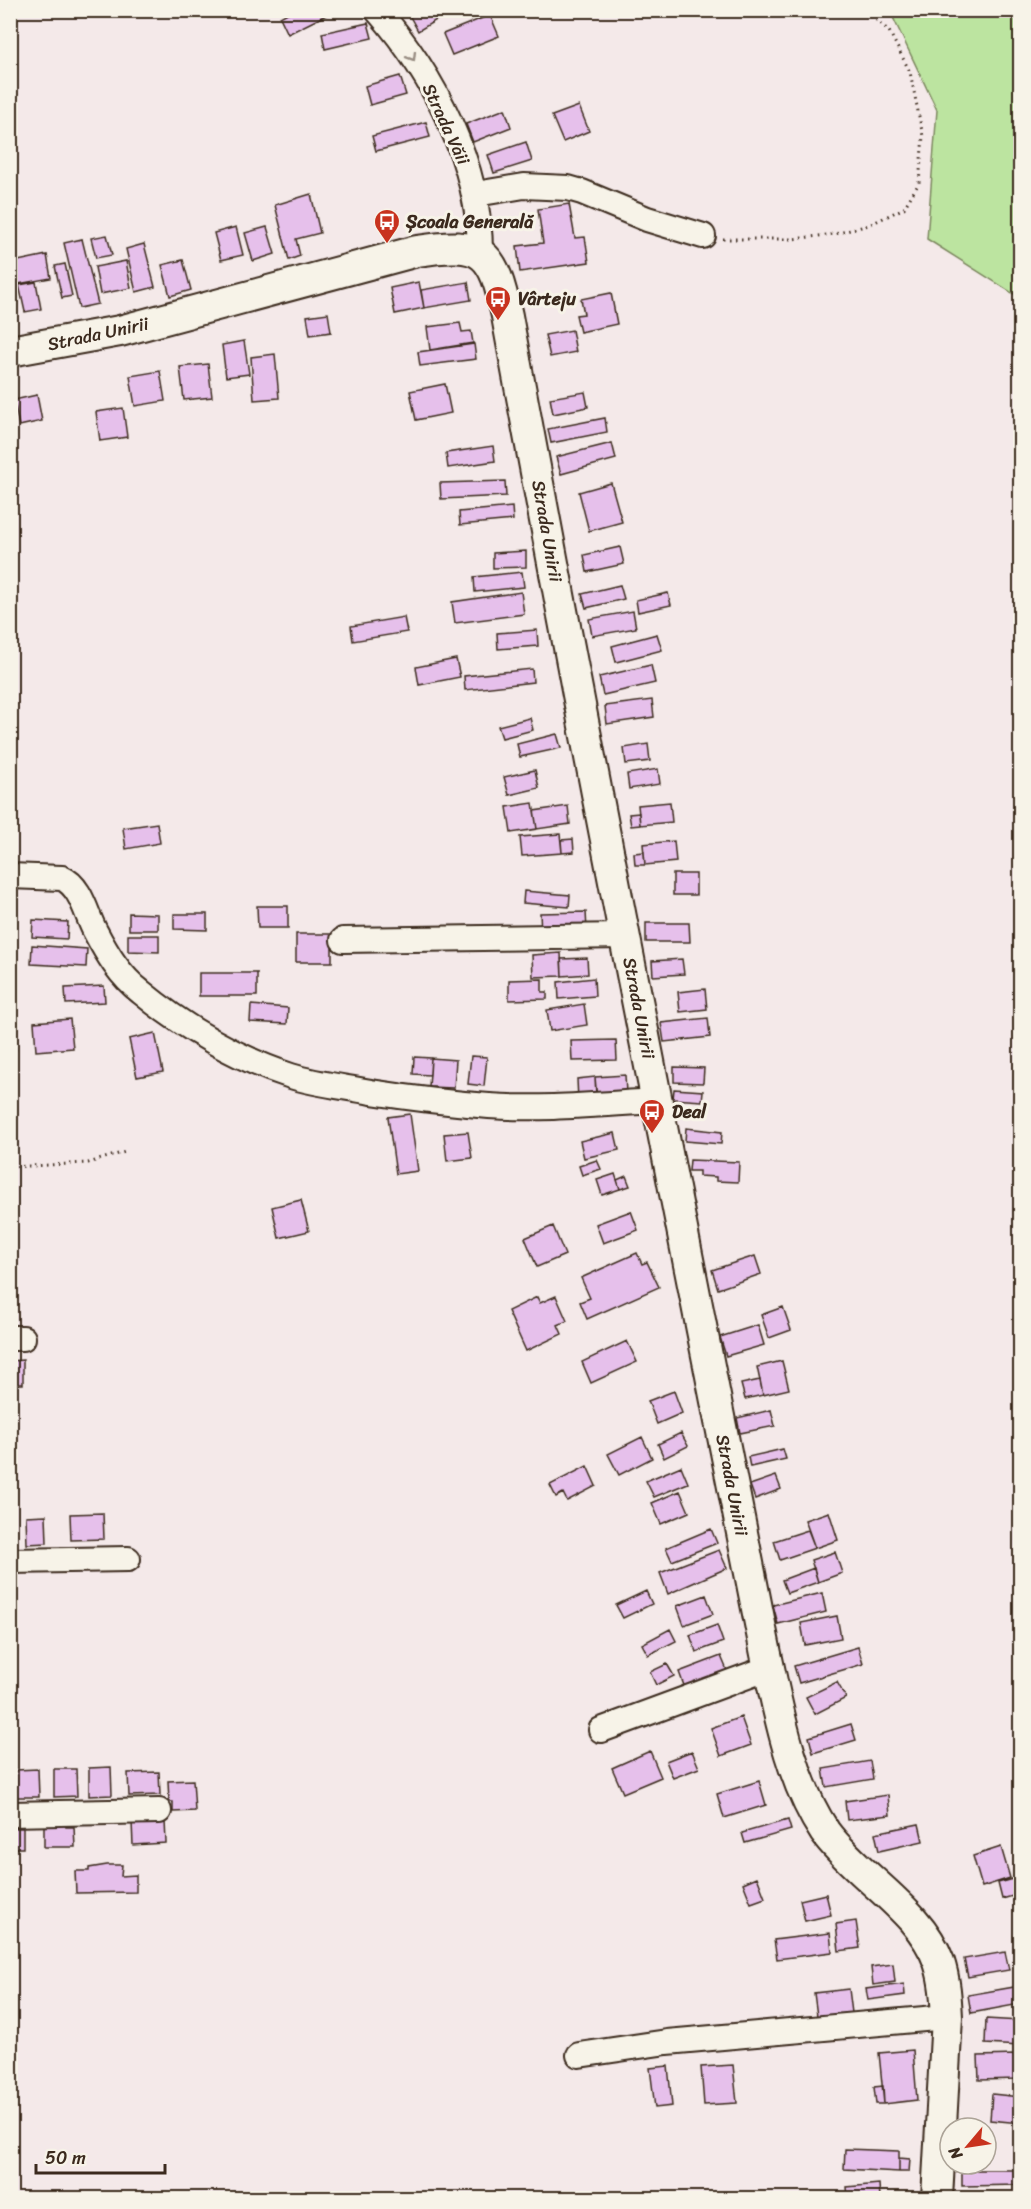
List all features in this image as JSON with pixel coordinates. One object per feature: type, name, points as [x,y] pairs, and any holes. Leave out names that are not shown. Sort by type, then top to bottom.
[{"type":"main road","name":"Strada Unirii","points":[[10,351],[120,331],[417,251],[453,247],[480,252],[492,263],[499,281],[507,316],[560,601],[769,1668],[793,1761],[816,1816],[838,1847],[913,1918],[928,1939],[939,1963],[945,1990],[947,2017],[937,2199]]},
{"type":"street","name":"Strada Văii","points":[[377,10],[406,47],[447,119],[476,194],[480,252]]},
{"type":"street","points":[[476,194],[524,186],[568,189],[582,192],[647,219],[703,236]]},
{"type":"street","points":[[10,876],[62,878],[68,881],[78,895],[94,931],[125,979],[192,1028],[229,1050],[293,1077],[408,1098],[491,1106],[559,1106],[657,1101]]},
{"type":"street","points":[[343,939],[625,936]]},
{"type":"street","points":[[10,1561],[128,1559]]},
{"type":"street","points":[[601,1730],[769,1668]]},
{"type":"street","points":[[10,1814],[159,1811]]},
{"type":"street","points":[[579,2055],[668,2042],[947,2017]]},
{"type":"path","points":[[703,236],[732,240],[756,240],[793,239],[835,234],[869,225],[904,208],[919,183],[923,136],[921,125],[910,72],[889,31],[865,10]]},
{"type":"path","points":[[10,1167],[88,1163],[125,1152]]},
{"type":"green space","points":[[890,11],[1020,11],[1020,298],[927,239],[937,110]]},
{"type":"building","points":[[293,10],[336,10],[288,34],[280,17]]},
{"type":"building","points":[[413,10],[453,10],[418,31],[408,13]]},
{"type":"building","points":[[490,15],[499,36],[452,55],[443,34]]},
{"type":"building","points":[[368,23],[372,38],[325,49],[322,33]]},
{"type":"building","points":[[400,76],[406,95],[370,105],[365,86]]},
{"type":"building","points":[[579,106],[589,131],[563,142],[552,116]]},
{"type":"building","points":[[505,109],[511,127],[473,142],[466,124]]},
{"type":"building","points":[[426,122],[430,137],[376,151],[372,136]]},
{"type":"building","points":[[526,142],[532,161],[494,173],[488,155]]},
{"type":"building","points":[[311,194],[320,233],[296,239],[300,256],[289,260],[275,205]]},
{"type":"building","points":[[569,204],[575,238],[585,237],[589,262],[520,272],[517,246],[543,243],[538,209]]},
{"type":"building","points":[[236,227],[243,255],[221,260],[214,233]]},
{"type":"building","points":[[267,227],[275,254],[253,261],[245,233]]},
{"type":"building","points":[[107,235],[112,255],[96,258],[91,238]]},
{"type":"building","points":[[82,239],[98,304],[79,308],[64,243]]},
{"type":"building","points":[[144,244],[155,287],[136,292],[126,249]]},
{"type":"building","points":[[47,255],[51,278],[18,284],[13,262]]},
{"type":"building","points":[[183,260],[191,290],[170,296],[162,265]]},
{"type":"building","points":[[126,261],[131,288],[100,294],[95,267]]},
{"type":"building","points":[[65,264],[72,296],[62,298],[55,266]]},
{"type":"building","points":[[36,282],[41,309],[25,312],[19,285]]},
{"type":"building","points":[[419,282],[424,308],[395,314],[390,288]]},
{"type":"building","points":[[468,282],[471,300],[424,308],[421,290]]},
{"type":"building","points":[[611,293],[617,324],[580,332],[576,315],[584,314],[581,299]]},
{"type":"building","points":[[328,313],[331,332],[310,335],[307,316]]},
{"type":"building","points":[[460,323],[462,332],[471,331],[473,343],[430,350],[427,327]]},
{"type":"building","points":[[572,330],[576,352],[550,357],[545,335]]},
{"type":"building","points":[[244,341],[249,374],[226,377],[222,345]]},
{"type":"building","points":[[474,344],[476,359],[420,366],[418,352]]},
{"type":"building","points":[[275,354],[279,398],[254,400],[251,357]]},
{"type":"building","points":[[208,364],[212,397],[184,400],[180,367]]},
{"type":"building","points":[[160,371],[165,401],[135,406],[130,376]]},
{"type":"building","points":[[445,384],[451,413],[416,420],[410,391]]},
{"type":"building","points":[[585,392],[588,407],[553,414],[550,398]]},
{"type":"building","points":[[37,395],[42,421],[19,426],[14,400]]},
{"type":"building","points":[[123,408],[127,437],[100,441],[96,412]]},
{"type":"building","points":[[605,418],[607,432],[551,443],[548,429]]},
{"type":"building","points":[[612,443],[616,459],[561,474],[556,457]]},
{"type":"building","points":[[493,446],[495,461],[448,468],[446,453]]},
{"type":"building","points":[[505,481],[506,496],[441,499],[440,483]]},
{"type":"building","points":[[611,483],[622,522],[589,531],[579,492]]},
{"type":"building","points":[[512,507],[513,520],[460,525],[459,512]]},
{"type":"building","points":[[620,547],[624,564],[587,572],[584,555]]},
{"type":"building","points":[[526,551],[526,567],[493,568],[493,553]]},
{"type":"building","points":[[522,572],[524,587],[475,592],[474,577]]},
{"type":"building","points":[[620,585],[624,599],[586,608],[582,594]]},
{"type":"building","points":[[521,592],[524,614],[455,623],[452,602]]},
{"type":"building","points":[[668,593],[671,605],[638,612],[636,600]]},
{"type":"building","points":[[633,611],[636,628],[592,636],[589,619]]},
{"type":"building","points":[[404,617],[407,632],[353,641],[351,626]]},
{"type":"building","points":[[537,630],[538,646],[498,649],[497,633]]},
{"type":"building","points":[[657,634],[662,650],[616,662],[612,646]]},
{"type":"building","points":[[456,659],[460,677],[419,685],[416,667]]},
{"type":"building","points":[[651,665],[655,683],[603,695],[599,677]]},
{"type":"building","points":[[532,669],[533,682],[465,690],[464,676]]},
{"type":"building","points":[[652,700],[654,717],[607,724],[605,706]]},
{"type":"building","points":[[530,718],[533,730],[502,738],[498,726]]},
{"type":"building","points":[[557,734],[561,748],[520,757],[517,744]]},
{"type":"building","points":[[648,744],[650,761],[626,764],[624,748]]},
{"type":"building","points":[[658,769],[660,784],[629,789],[627,774]]},
{"type":"building","points":[[535,770],[539,788],[509,795],[504,777]]},
{"type":"building","points":[[670,802],[672,822],[640,825],[638,805]]},
{"type":"building","points":[[533,803],[537,829],[511,833],[507,807]]},
{"type":"building","points":[[568,806],[570,824],[537,829],[534,811]]},
{"type":"building","points":[[639,813],[640,825],[631,826],[629,814]]},
{"type":"building","points":[[157,823],[160,843],[126,849],[123,828]]},
{"type":"building","points":[[560,834],[562,853],[522,856],[520,837]]},
{"type":"building","points":[[573,839],[574,852],[562,853],[561,840]]},
{"type":"building","points":[[674,841],[676,862],[645,865],[643,844]]},
{"type":"building","points":[[644,852],[645,865],[635,865],[634,853]]},
{"type":"building","points":[[673,874],[696,874],[696,895],[673,895]]},
{"type":"building","points":[[524,891],[570,895],[569,907],[523,903]]},
{"type":"building","points":[[257,906],[288,906],[288,928],[258,928]]},
{"type":"building","points":[[586,912],[587,930],[541,932],[540,913]]},
{"type":"building","points":[[129,913],[158,914],[158,930],[129,930]]},
{"type":"building","points":[[174,914],[207,914],[207,930],[174,929]]},
{"type":"building","points":[[33,920],[68,922],[67,939],[32,937]]},
{"type":"building","points":[[646,923],[689,923],[690,942],[646,942]]},
{"type":"building","points":[[296,934],[332,934],[332,962],[296,962]]},
{"type":"building","points":[[128,935],[159,935],[159,952],[128,951]]},
{"type":"building","points":[[32,945],[87,949],[86,967],[31,964]]},
{"type":"building","points":[[561,953],[562,976],[533,977],[532,955]]},
{"type":"building","points":[[587,958],[588,974],[562,976],[561,959]]},
{"type":"building","points":[[682,959],[684,974],[653,976],[652,961]]},
{"type":"building","points":[[199,973],[257,973],[257,996],[199,996]]},
{"type":"building","points":[[594,978],[595,996],[559,999],[558,982]]},
{"type":"building","points":[[542,979],[542,992],[547,992],[547,999],[509,1000],[509,980]]},
{"type":"building","points":[[104,986],[105,1002],[66,1004],[65,988]]},
{"type":"building","points":[[705,989],[707,1009],[680,1012],[678,992]]},
{"type":"building","points":[[584,1004],[587,1025],[550,1031],[547,1010]]},
{"type":"building","points":[[251,1005],[288,1008],[287,1024],[250,1022]]},
{"type":"building","points":[[708,1018],[710,1037],[664,1042],[661,1023]]},
{"type":"building","points":[[70,1019],[73,1048],[36,1051],[34,1022]]},
{"type":"building","points":[[10,1023],[12,1023],[16,1050],[10,1050]]},
{"type":"building","points":[[155,1033],[163,1072],[137,1077],[129,1039]]},
{"type":"building","points":[[616,1040],[617,1060],[572,1061],[571,1041]]},
{"type":"building","points":[[471,1056],[487,1057],[484,1086],[468,1084]]},
{"type":"building","points":[[414,1057],[431,1058],[430,1075],[413,1074]]},
{"type":"building","points":[[431,1058],[456,1060],[454,1088],[429,1087]]},
{"type":"building","points":[[674,1067],[704,1068],[703,1083],[674,1082]]},
{"type":"building","points":[[625,1075],[626,1093],[596,1095],[595,1077]]},
{"type":"building","points":[[595,1077],[597,1100],[578,1101],[577,1079]]},
{"type":"building","points":[[674,1089],[703,1091],[702,1101],[673,1099]]},
{"type":"building","points":[[410,1114],[418,1171],[396,1174],[388,1117]]},
{"type":"building","points":[[686,1128],[722,1132],[721,1144],[685,1141]]},
{"type":"building","points":[[468,1132],[472,1158],[447,1161],[444,1134]]},
{"type":"building","points":[[615,1133],[619,1150],[584,1158],[580,1141]]},
{"type":"building","points":[[597,1160],[601,1169],[582,1175],[579,1166]]},
{"type":"building","points":[[690,1160],[739,1162],[738,1182],[716,1181],[716,1177],[699,1176],[699,1171],[689,1171]]},
{"type":"building","points":[[615,1174],[620,1189],[602,1195],[597,1180]]},
{"type":"building","points":[[626,1176],[630,1186],[620,1189],[617,1180]]},
{"type":"building","points":[[301,1200],[309,1231],[279,1238],[272,1207]]},
{"type":"building","points":[[631,1211],[638,1230],[603,1243],[596,1224]]},
{"type":"building","points":[[553,1226],[565,1255],[537,1267],[525,1238]]},
{"type":"building","points":[[637,1253],[642,1264],[647,1262],[659,1287],[587,1319],[580,1302],[590,1298],[581,1278]]},
{"type":"building","points":[[755,1256],[761,1274],[718,1289],[712,1270]]},
{"type":"building","points":[[556,1296],[567,1321],[558,1325],[562,1334],[526,1351],[508,1311],[537,1297],[540,1303]]},
{"type":"building","points":[[783,1307],[791,1330],[769,1338],[761,1315]]},
{"type":"building","points":[[758,1325],[764,1345],[726,1356],[720,1337]]},
{"type":"building","points":[[627,1341],[637,1362],[591,1383],[582,1362]]},
{"type":"building","points":[[23,1360],[23,1384],[10,1384],[10,1361]]},
{"type":"building","points":[[782,1361],[789,1389],[763,1395],[757,1367]]},
{"type":"building","points":[[760,1380],[763,1395],[745,1399],[741,1384]]},
{"type":"building","points":[[674,1391],[682,1413],[657,1424],[648,1401]]},
{"type":"building","points":[[771,1410],[775,1426],[740,1433],[737,1418]]},
{"type":"building","points":[[681,1433],[688,1446],[664,1458],[658,1444]]},
{"type":"building","points":[[642,1437],[652,1458],[619,1475],[608,1454]]},
{"type":"building","points":[[783,1449],[786,1459],[750,1467],[748,1457]]},
{"type":"building","points":[[587,1466],[596,1486],[567,1501],[563,1493],[556,1497],[550,1485]]},
{"type":"building","points":[[681,1466],[688,1483],[654,1497],[646,1481]]},
{"type":"building","points":[[776,1476],[781,1489],[755,1499],[750,1485]]},
{"type":"building","points":[[680,1491],[689,1512],[661,1524],[652,1503]]},
{"type":"building","points":[[829,1512],[838,1540],[815,1548],[805,1520]]},
{"type":"building","points":[[103,1513],[104,1539],[71,1540],[70,1514]]},
{"type":"building","points":[[46,1515],[47,1543],[27,1544],[26,1516]]},
{"type":"building","points":[[711,1529],[717,1543],[672,1561],[666,1548]]},
{"type":"building","points":[[808,1530],[815,1548],[780,1560],[774,1541]]},
{"type":"building","points":[[719,1550],[727,1568],[668,1594],[660,1573]]},
{"type":"building","points":[[835,1552],[842,1573],[818,1582],[811,1560]]},
{"type":"building","points":[[814,1568],[818,1582],[787,1593],[782,1580]]},
{"type":"building","points":[[646,1591],[652,1604],[623,1618],[616,1605]]},
{"type":"building","points":[[822,1593],[826,1612],[778,1624],[773,1605]]},
{"type":"building","points":[[706,1595],[713,1614],[684,1625],[677,1606]]},
{"type":"building","points":[[837,1616],[841,1638],[805,1645],[801,1623]]},
{"type":"building","points":[[717,1625],[723,1642],[696,1652],[690,1635]]},
{"type":"building","points":[[670,1629],[676,1641],[648,1655],[642,1644]]},
{"type":"building","points":[[858,1647],[863,1664],[799,1683],[794,1666]]},
{"type":"building","points":[[721,1656],[729,1675],[686,1691],[679,1672]]},
{"type":"building","points":[[667,1664],[674,1676],[656,1685],[650,1672]]},
{"type":"building","points":[[837,1682],[846,1698],[815,1714],[806,1697]]},
{"type":"building","points":[[741,1717],[751,1745],[721,1756],[711,1728]]},
{"type":"building","points":[[851,1724],[856,1740],[813,1753],[809,1737]]},
{"type":"building","points":[[650,1751],[661,1777],[623,1793],[612,1768]]},
{"type":"building","points":[[692,1751],[699,1768],[673,1778],[666,1761]]},
{"type":"building","points":[[870,1761],[873,1779],[826,1787],[823,1769]]},
{"type":"building","points":[[111,1767],[112,1795],[89,1796],[89,1768]]},
{"type":"building","points":[[38,1769],[39,1797],[16,1797],[16,1770]]},
{"type":"building","points":[[54,1769],[76,1769],[77,1796],[54,1797]]},
{"type":"building","points":[[159,1772],[160,1795],[129,1796],[128,1773]]},
{"type":"building","points":[[193,1780],[195,1811],[173,1812],[173,1802],[169,1802],[168,1781]]},
{"type":"building","points":[[759,1781],[766,1805],[724,1818],[717,1794]]},
{"type":"building","points":[[888,1795],[890,1815],[847,1820],[845,1801]]},
{"type":"building","points":[[788,1820],[791,1830],[745,1843],[742,1833]]},
{"type":"building","points":[[165,1821],[166,1843],[133,1845],[132,1822]]},
{"type":"building","points":[[66,1822],[66,1827],[74,1827],[75,1847],[44,1847],[44,1823]]},
{"type":"building","points":[[10,1824],[14,1824],[14,1828],[23,1828],[23,1848],[10,1848]]},
{"type":"building","points":[[919,1824],[923,1841],[879,1851],[875,1833]]},
{"type":"building","points":[[1001,1847],[1010,1878],[982,1887],[973,1856]]},
{"type":"building","points":[[122,1865],[121,1876],[136,1875],[136,1892],[76,1893],[75,1871],[89,1871],[89,1868]]},
{"type":"building","points":[[757,1877],[765,1898],[751,1903],[743,1883]]},
{"type":"building","points":[[1020,1877],[1020,1894],[1002,1899],[998,1883]]},
{"type":"building","points":[[826,1894],[831,1915],[805,1921],[800,1900]]},
{"type":"building","points":[[856,1921],[860,1948],[839,1951],[836,1924]]},
{"type":"building","points":[[830,1933],[832,1952],[777,1959],[774,1940]]},
{"type":"building","points":[[1005,1952],[1009,1970],[968,1977],[964,1959]]},
{"type":"building","points":[[893,1964],[895,1982],[873,1985],[871,1967]]},
{"type":"building","points":[[904,1984],[905,1995],[868,2000],[866,1989]]},
{"type":"building","points":[[1020,1986],[1020,2004],[971,2013],[968,1995]]},
{"type":"building","points":[[849,1989],[852,2013],[817,2016],[814,1993]]},
{"type":"building","points":[[986,2019],[1020,2021],[1020,2046],[985,2044]]},
{"type":"building","points":[[913,2050],[917,2100],[884,2104],[879,2053]]},
{"type":"building","points":[[1016,2055],[1017,2079],[979,2080],[978,2056]]},
{"type":"building","points":[[733,2065],[737,2103],[704,2105],[701,2067]]},
{"type":"building","points":[[668,2066],[672,2106],[655,2108],[650,2068]]},
{"type":"building","points":[[883,2086],[884,2104],[876,2104],[874,2087]]},
{"type":"building","points":[[992,2094],[1020,2097],[1020,2123],[998,2121],[998,2116],[990,2116]]},
{"type":"building","points":[[845,2149],[899,2151],[899,2172],[844,2169]]},
{"type":"building","points":[[899,2158],[910,2159],[909,2172],[899,2172]]},
{"type":"building","points":[[998,2170],[1020,2170],[1020,2185],[962,2186],[962,2176],[998,2176]]},
{"type":"building","points":[[879,2184],[880,2198],[848,2198],[847,2187]]},
{"type":"place","name":"Școala Generală","points":[[387,245]]},
{"type":"place","name":"Vârteju","points":[[498,322]]},
{"type":"place","name":"Deal","points":[[652,1135]]}]
